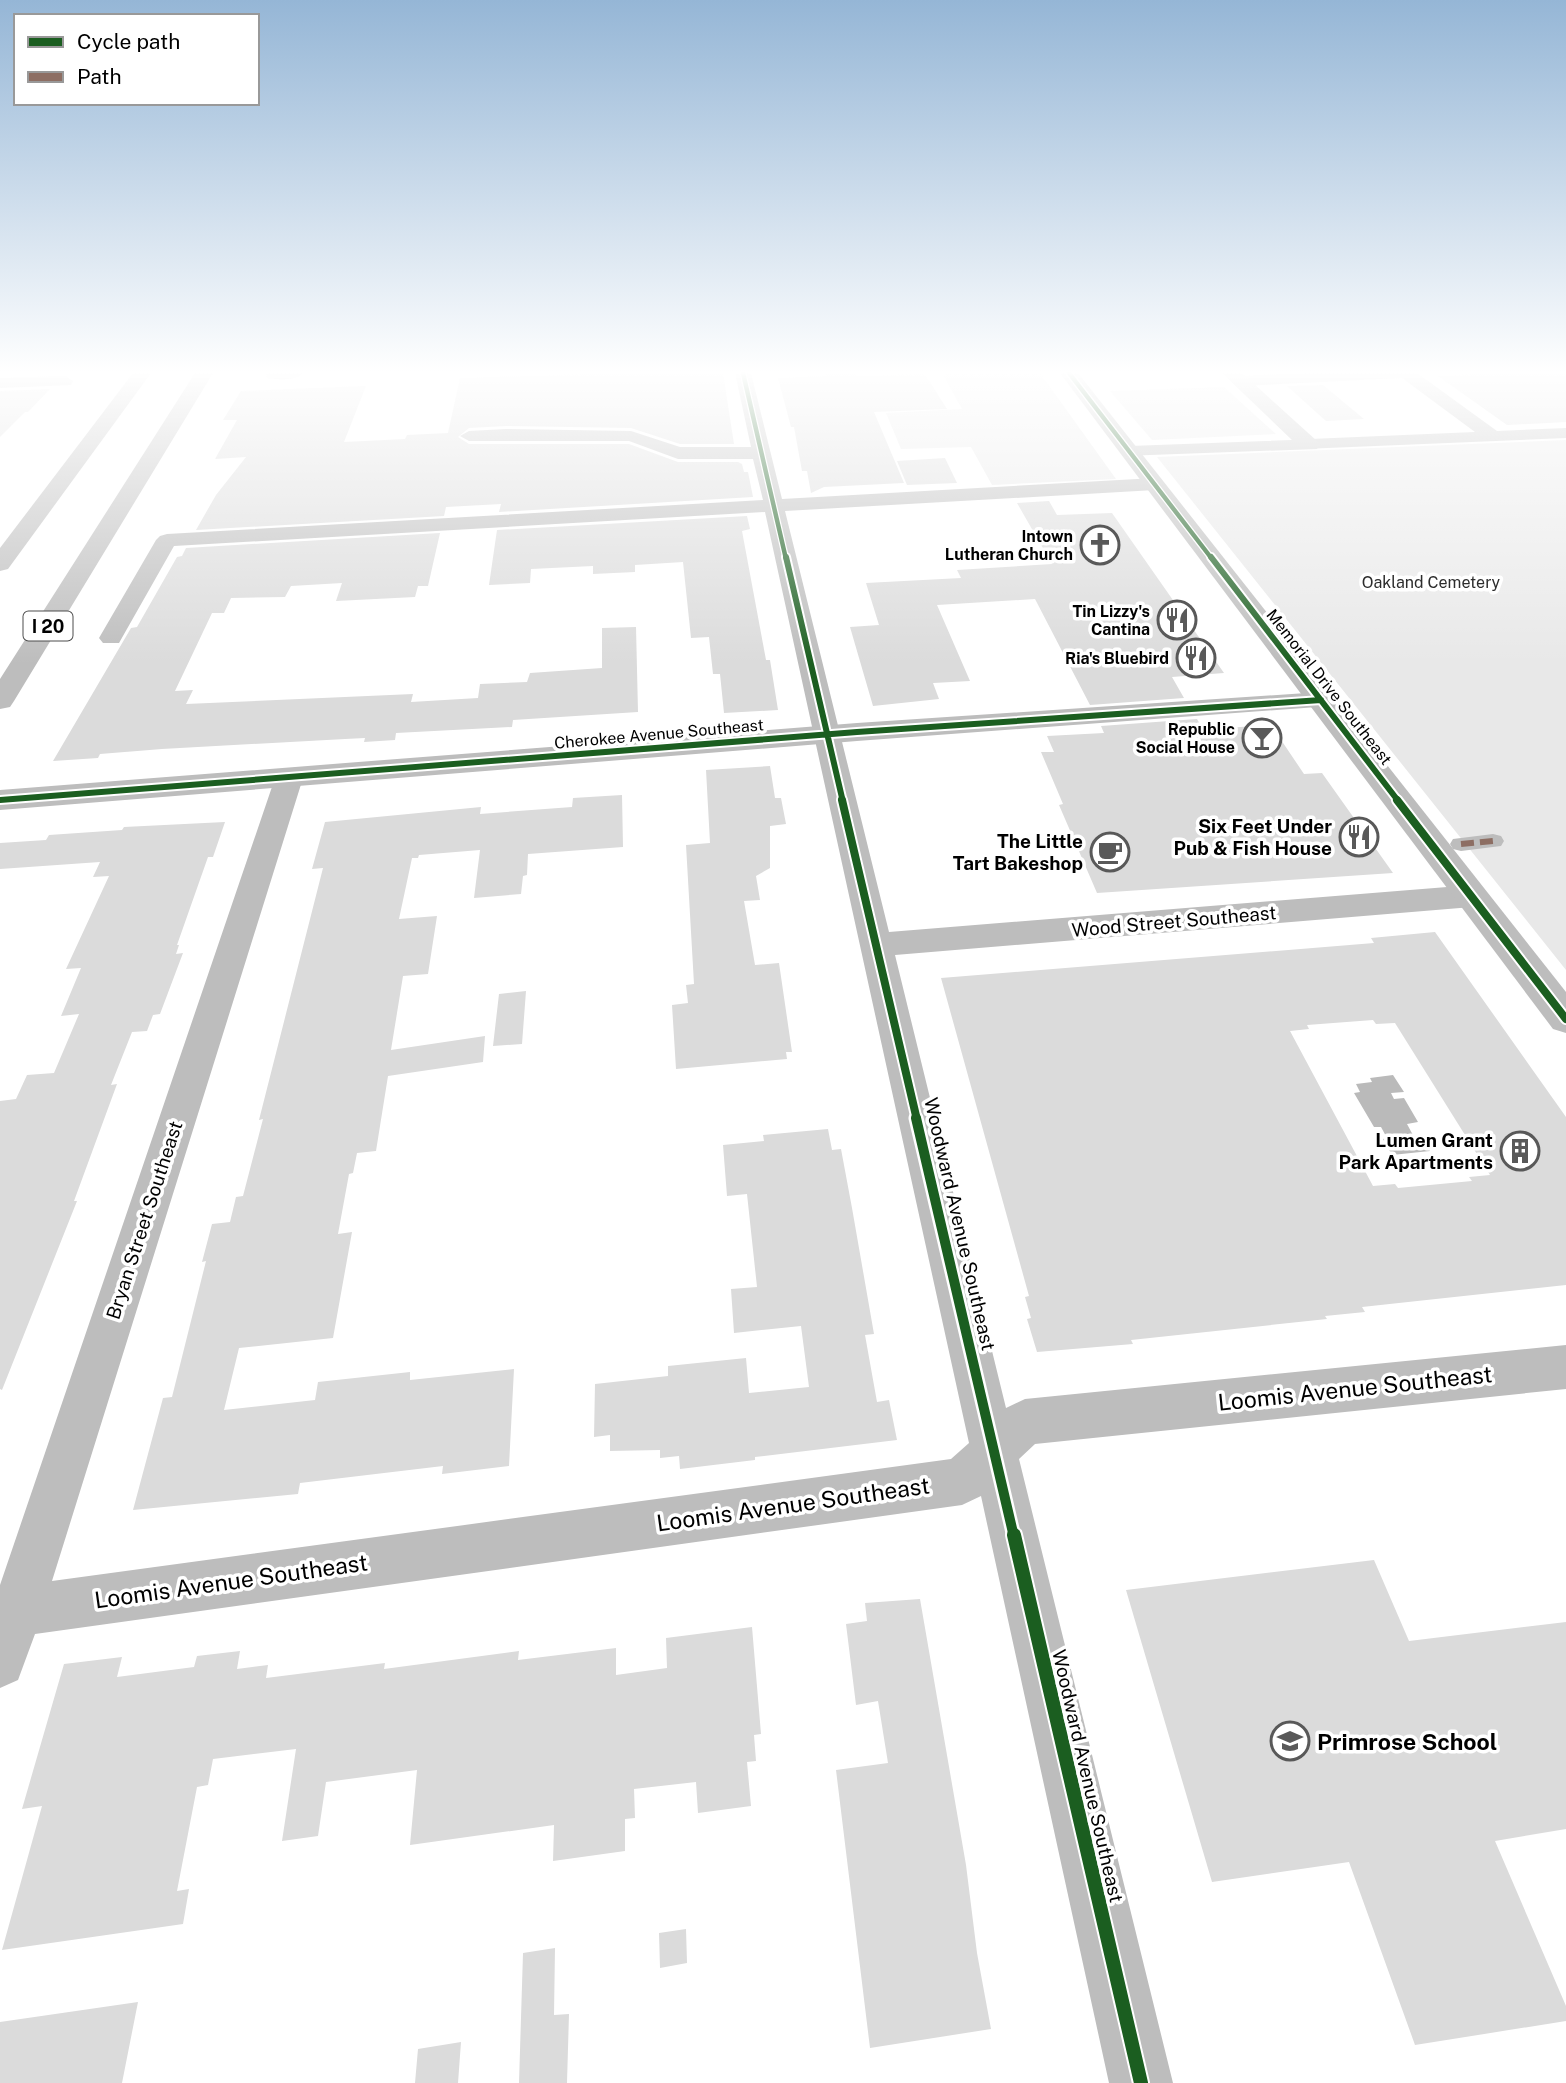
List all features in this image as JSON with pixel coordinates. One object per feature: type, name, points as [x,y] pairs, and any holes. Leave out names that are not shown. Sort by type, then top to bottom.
[{"type":"main road","points":[[0,564],[70,470]]},
{"type":"main road","name":"I 20","points":[[0,701],[150,470]]},
{"type":"main road","name":"Memorial Drive Southeast","points":[[1144,470],[1566,1019]]},
{"type":"main road","name":"Cherokee Avenue Southeast","points":[[0,800],[827,734],[1321,699]]},
{"type":"street","name":"Woodward Avenue Southeast","points":[[766,470],[1141,2083]]},
{"type":"street","points":[[111,638],[167,540],[1155,484]]},
{"type":"street","name":"Bryan Street Southeast","points":[[0,1662],[8,1612],[289,778]]},
{"type":"street","points":[[1461,844],[1493,841]]},
{"type":"street","name":"Wood Street Southeast","points":[[877,945],[1472,897]]},
{"type":"street","name":"Loomis Avenue Southeast","points":[[8,1612],[962,1481],[1025,1422],[1566,1367]]},
{"type":"green space","points":[[984,470],[1110,470],[1116,479],[992,485]]},
{"type":"green space","name":"Oakland Cemetery","points":[[1168,470],[1566,470],[1566,970]]},
{"type":"shaded area","points":[[1393,1075],[1404,1092],[1391,1093],[1394,1099],[1404,1098],[1418,1122],[1407,1124],[1414,1137],[1421,1136],[1430,1151],[1392,1155],[1383,1139],[1387,1138],[1381,1127],[1374,1127],[1354,1093],[1360,1092],[1356,1084],[1372,1082],[1370,1078]]},
{"type":"building","points":[[236,470],[744,470],[748,472],[753,497],[499,512],[501,504],[446,507],[444,516],[196,530],[216,495]]},
{"type":"building","points":[[899,470],[904,483],[824,487],[811,493],[807,471],[802,471]]},
{"type":"building","points":[[901,470],[951,470],[957,483],[907,485]]},
{"type":"building","points":[[1049,501],[1057,515],[1112,513],[1224,673],[1172,677],[1184,698],[1090,705],[1035,599],[937,605],[970,681],[933,683],[939,699],[873,706],[850,627],[879,625],[866,583],[961,578],[957,570],[1052,564],[1017,503]]},
{"type":"building","points":[[747,516],[750,529],[742,531],[778,710],[724,713],[720,674],[713,674],[709,637],[691,638],[683,562],[635,565],[635,572],[593,574],[593,566],[531,569],[530,583],[489,585],[497,530]]},
{"type":"building","points":[[440,533],[428,586],[418,586],[415,597],[336,601],[342,583],[291,586],[285,597],[231,598],[224,613],[212,613],[175,691],[193,690],[186,704],[413,694],[411,702],[478,698],[480,684],[527,682],[530,673],[602,668],[602,628],[636,627],[638,712],[513,720],[512,727],[396,733],[395,740],[364,742],[365,738],[162,749],[53,761],[131,628],[137,627],[177,557],[182,556],[186,548]]},
{"type":"building","points":[[1197,719],[1201,726],[1209,729],[1271,725],[1304,774],[1322,773],[1393,873],[1097,893],[1059,805],[1063,804],[1041,752],[1054,752],[1047,736],[1104,733],[1101,726]]},
{"type":"building","points":[[770,766],[775,798],[781,798],[786,824],[770,826],[770,868],[756,876],[760,900],[744,901],[755,965],[779,963],[792,1052],[786,1052],[787,1059],[676,1069],[672,1005],[688,1003],[686,985],[694,984],[686,845],[710,843],[706,770]]},
{"type":"building","points":[[622,795],[623,847],[528,854],[527,875],[523,876],[521,894],[474,898],[480,850],[419,855],[418,858],[412,858],[399,919],[437,916],[428,974],[403,976],[391,1050],[485,1036],[483,1062],[388,1076],[376,1151],[357,1153],[353,1173],[349,1174],[338,1234],[352,1232],[333,1338],[239,1348],[224,1410],[315,1400],[318,1382],[410,1372],[410,1380],[514,1369],[509,1466],[442,1474],[443,1466],[300,1483],[298,1494],[133,1510],[163,1398],[172,1397],[206,1261],[202,1262],[212,1224],[230,1222],[236,1197],[243,1196],[263,1119],[259,1120],[323,868],[312,869],[325,822],[481,807],[480,814],[572,807],[573,798]]},
{"type":"building","points":[[225,822],[213,857],[208,857],[177,945],[176,954],[183,953],[160,1014],[153,1015],[147,1031],[132,1032],[111,1085],[117,1084],[74,1201],[77,1201],[2,1390],[0,1101],[16,1099],[27,1075],[54,1073],[79,1014],[61,1016],[81,968],[66,969],[109,876],[93,877],[100,862],[0,869],[0,843],[46,840],[49,835],[122,830],[124,827]]},
{"type":"building","name":"Lumen Grant Park Apartments","points":[[1435,932],[1566,1117],[1566,1285],[1362,1307],[1365,1312],[1325,1316],[1327,1319],[1131,1340],[1133,1344],[1037,1352],[1027,1319],[1031,1318],[1025,1297],[1029,1296],[941,978],[1374,943],[1371,938]],"holes":[[[1373,1020],[1376,1024],[1395,1023],[1490,1175],[1469,1177],[1472,1181],[1398,1188],[1395,1184],[1373,1186],[1290,1031],[1309,1029],[1307,1025]]]},
{"type":"building","points":[[526,991],[522,1044],[493,1046],[499,994]]},
{"type":"building","points":[[828,1129],[832,1150],[841,1149],[852,1208],[874,1334],[865,1335],[877,1402],[889,1400],[897,1440],[680,1469],[679,1456],[660,1458],[660,1450],[610,1451],[610,1435],[594,1437],[595,1384],[668,1376],[668,1366],[746,1358],[749,1393],[809,1387],[801,1326],[734,1333],[731,1289],[757,1287],[747,1194],[727,1196],[723,1145],[764,1141],[763,1135]]},
{"type":"building","name":"Primrose School","points":[[1374,1560],[1409,1641],[1566,1622],[1566,1829],[1495,1841],[1566,2006],[1566,2021],[1415,2045],[1349,1862],[1212,1882],[1126,1590]]},
{"type":"building","points":[[920,1599],[991,2029],[870,2048],[836,1770],[888,1763],[878,1701],[856,1705],[846,1624],[867,1621],[865,1603]]},
{"type":"building","points":[[752,1627],[761,1734],[754,1735],[756,1761],[747,1762],[751,1806],[698,1813],[696,1782],[634,1789],[635,1818],[625,1819],[625,1851],[553,1861],[554,1825],[410,1845],[417,1770],[326,1782],[318,1836],[282,1841],[296,1749],[213,1759],[208,1785],[197,1787],[177,1891],[189,1889],[183,1924],[2,1950],[42,1806],[22,1809],[64,1664],[122,1657],[117,1677],[194,1667],[197,1656],[240,1651],[237,1669],[268,1665],[266,1678],[385,1663],[384,1669],[519,1651],[518,1660],[616,1648],[616,1675],[667,1668],[666,1638]]},
{"type":"building","points":[[686,1929],[687,1963],[660,1968],[659,1933]]},
{"type":"building","points":[[555,1948],[554,2015],[569,2014],[567,2083],[519,2083],[523,1953]]},
{"type":"building","points":[[138,2002],[122,2083],[0,2083],[0,2022]]},
{"type":"building","points":[[461,2042],[458,2083],[415,2083],[418,2049]]},
{"type":"marked path","points":[[1461,844],[1493,841]]},
{"type":"cycle path","points":[[766,470],[1141,2083]]},
{"type":"cycle path","points":[[1144,470],[1566,1019]]},
{"type":"cycle path","points":[[0,800],[857,732],[1321,700]]},
{"type":"place","name":"Intown Lutheran Church","points":[[1100,545]]},
{"type":"place","name":"Tin Lizzy's Cantina","points":[[1177,620]]},
{"type":"place","name":"Ria's Bluebird","points":[[1196,658]]},
{"type":"place","name":"Republic Social House","points":[[1262,738]]},
{"type":"place","name":"Six Feet Under Pub & Fish House","points":[[1359,837]]},
{"type":"place","name":"The Little Tart Bakeshop","points":[[1110,852]]},
{"type":"place","name":"Lumen Grant Park Apartments","points":[[1520,1151]]},
{"type":"place","name":"Primrose School","points":[[1290,1741]]}]
